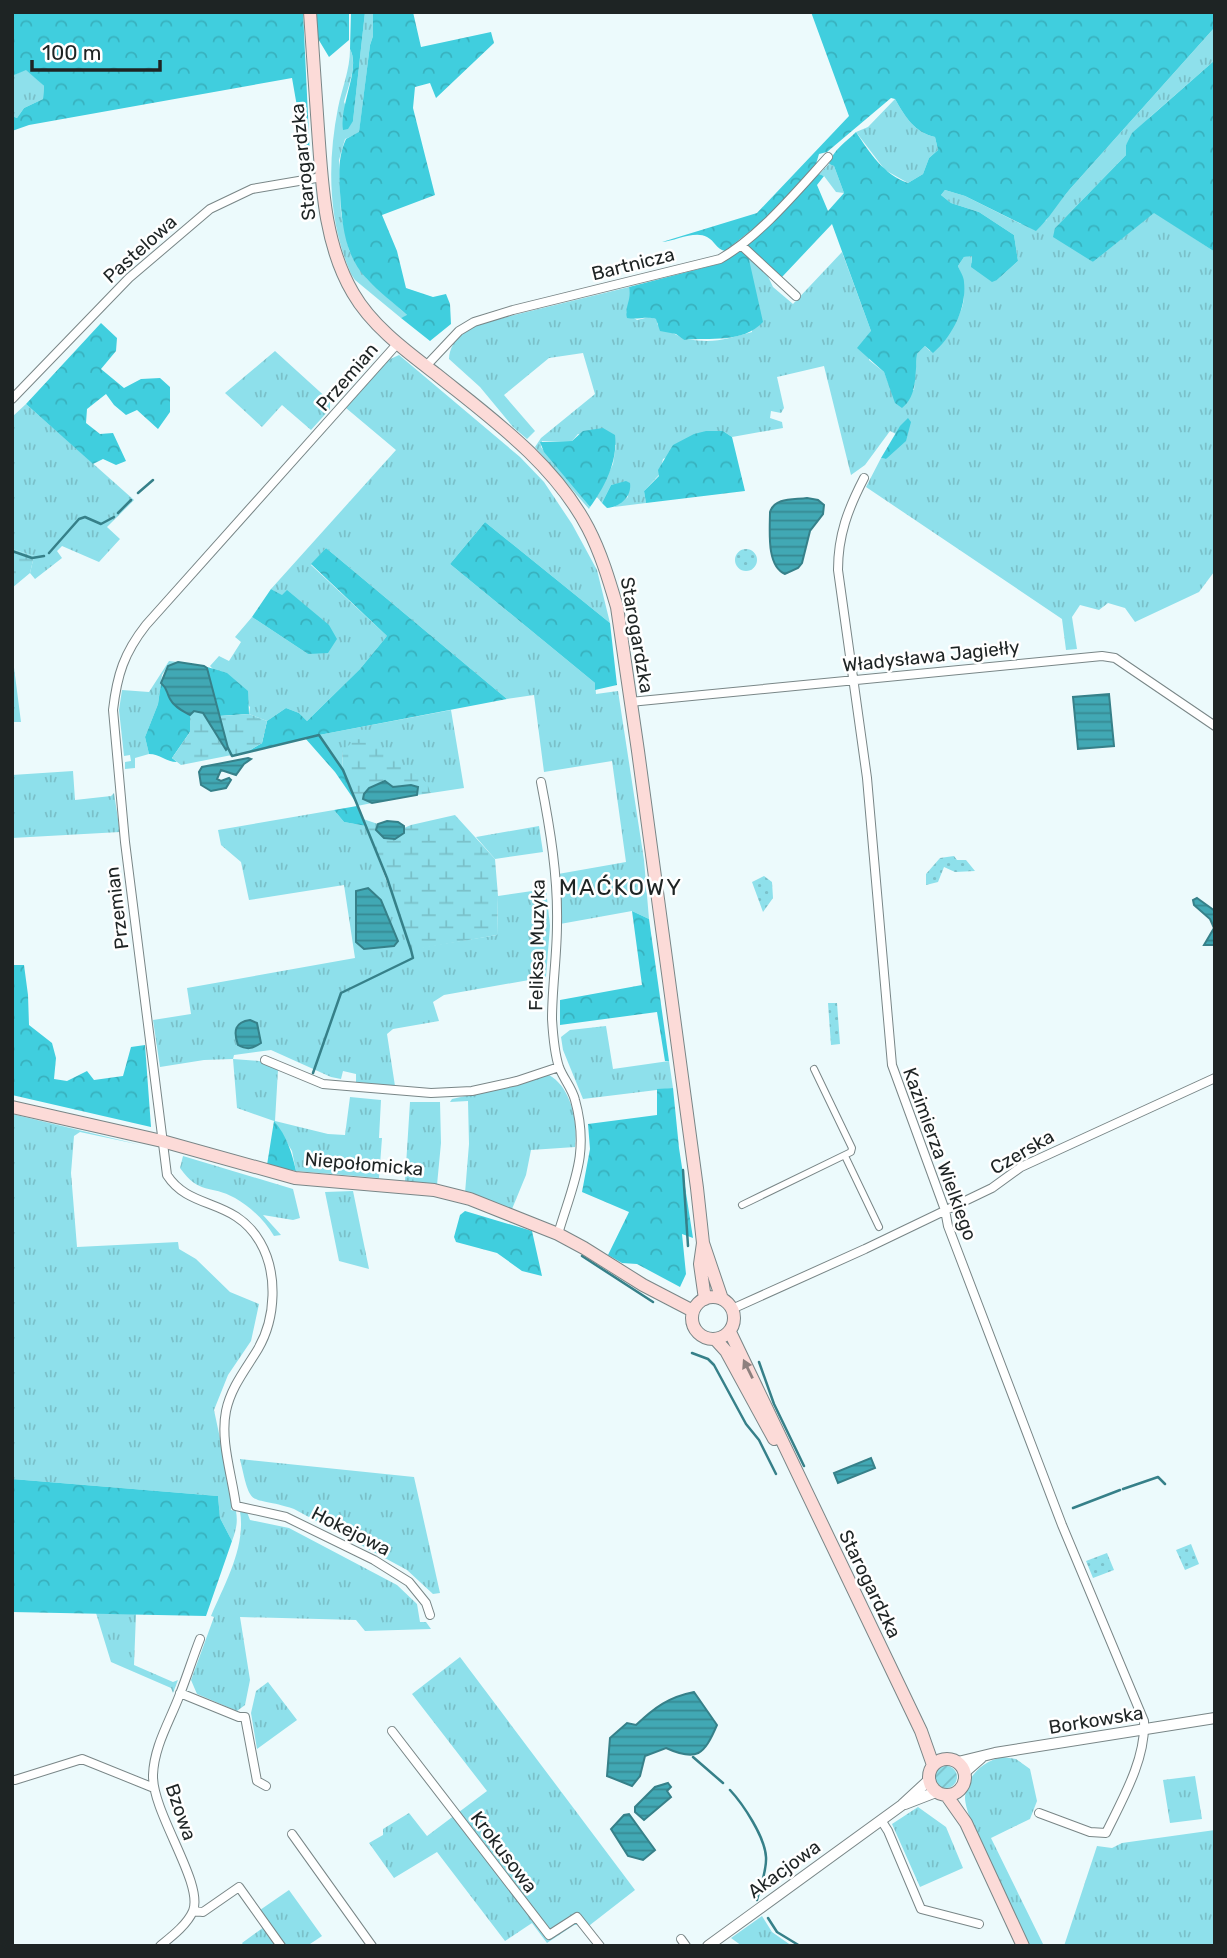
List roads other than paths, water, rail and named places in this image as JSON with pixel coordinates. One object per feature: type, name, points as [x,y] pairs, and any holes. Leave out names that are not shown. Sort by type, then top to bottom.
[{"type":"main road","name":"Starogardzka","points":[[310,12],[321,177],[327,219],[341,271],[353,295],[398,343],[525,448],[567,495],[581,516],[600,555],[617,607],[672,992],[703,1243],[722,1299]]},
{"type":"main road","name":"Niepołomicka","points":[[12,1107],[162,1141],[295,1178],[434,1190],[479,1203],[558,1234],[643,1285],[693,1311]]},
{"type":"main road","name":"Starogardzka","points":[[703,1243],[700,1264],[705,1298]]},
{"type":"main road","points":[[705,1298],[722,1299],[732,1308],[734,1321],[730,1332],[716,1340],[702,1337],[693,1326],[693,1311],[705,1298]]},
{"type":"main road","name":"Starogardzka","points":[[730,1332],[938,1762]]},
{"type":"main road","name":"Starogardzka","points":[[716,1340],[726,1351],[774,1438],[786,1452]]},
{"type":"main road","points":[[943,1790],[965,1783],[962,1767],[938,1762],[943,1790],[966,1823],[1023,1946]]},
{"type":"street","name":"Bartnicza","points":[[426,366],[459,331],[474,321],[720,259],[741,245],[828,157]]},
{"type":"street","name":"Pastelowa","points":[[12,399],[129,278],[210,209],[252,189],[321,177]]},
{"type":"street","points":[[741,245],[796,296]]},
{"type":"street","name":"Przemian","points":[[236,1506],[225,1435],[226,1409],[232,1391],[259,1347],[267,1328],[273,1296],[270,1265],[260,1242],[244,1221],[228,1210],[199,1200],[173,1185],[167,1175],[116,759],[113,710],[115,688],[131,644],[146,625],[398,343]]},
{"type":"street","name":"Kazimierza Wielkiego","points":[[864,478],[846,513],[839,537],[839,587],[867,778],[892,1065],[945,1210],[948,1226],[1044,1478],[1128,1677],[1145,1730]]},
{"type":"street","name":"Władysława Jagiełły","points":[[630,702],[1102,656],[1115,658],[1215,726]]},
{"type":"street","name":"Feliksa Muzyka","points":[[541,782],[552,841],[558,921],[552,1019],[555,1050],[559,1067],[575,1097],[582,1132],[579,1170],[558,1234]]},
{"type":"street","points":[[265,1060],[323,1084],[431,1093],[472,1091],[517,1081],[559,1067]]},
{"type":"street","points":[[742,1205],[845,1156],[852,1148],[814,1069]]},
{"type":"street","points":[[818,1079],[826,1075]]},
{"type":"street","name":"Czerska","points":[[732,1308],[865,1249],[992,1188],[1021,1167],[1215,1078]]},
{"type":"street","points":[[845,1156],[880,1223]]},
{"type":"street","name":"Hokejowa","points":[[236,1506],[286,1517],[383,1565],[410,1582],[426,1603],[430,1615]]},
{"type":"street","name":"Bzowa","points":[[193,1911],[194,1894],[189,1875],[174,1845],[154,1787],[154,1769],[157,1749],[200,1639]]},
{"type":"street","points":[[180,1693],[245,1717],[257,1781],[266,1786]]},
{"type":"street","name":"Borkowska","points":[[962,1767],[995,1753],[1215,1718]]},
{"type":"street","points":[[1039,1813],[1090,1832],[1106,1833],[1128,1788],[1145,1730]]},
{"type":"street","name":"Krokusowa","points":[[392,1731],[549,1935],[577,1917],[600,1946]]},
{"type":"street","points":[[15,1780],[82,1759],[154,1787]]},
{"type":"street","name":"Akacjowa","points":[[708,1946],[902,1805],[943,1790]]},
{"type":"street","points":[[881,1820],[921,1909],[979,1924]]},
{"type":"street","points":[[292,1834],[372,1946]]},
{"type":"street","points":[[160,1946],[183,1925],[193,1911],[203,1912],[239,1887],[281,1946]]},
{"type":"waterway","points":[[138,493],[153,480]]},
{"type":"waterway","points":[[118,513],[131,500]]},
{"type":"waterway","points":[[49,553],[79,519],[85,517],[101,524],[114,517]]},
{"type":"waterway","points":[[12,551],[32,558],[44,556]]},
{"type":"waterway","points":[[228,748],[232,756],[319,735],[343,770],[387,878],[411,950],[413,958],[341,993],[313,1073]]},
{"type":"waterway","points":[[683,1170],[688,1246]]},
{"type":"waterway","points":[[582,1256],[653,1302]]},
{"type":"waterway","points":[[692,1353],[708,1359],[714,1365],[776,1474]]},
{"type":"waterway","points":[[759,1362],[774,1404],[804,1466]]},
{"type":"waterway","points":[[1123,1489],[1158,1477],[1165,1484]]},
{"type":"waterway","points":[[1073,1508],[1120,1490]]},
{"type":"waterway","points":[[693,1757],[723,1783]]},
{"type":"waterway","points":[[730,1790],[753,1821],[765,1849],[765,1868],[757,1900]]},
{"type":"waterway","points":[[768,1918],[777,1932],[800,1946]]},
{"type":"district","name":"MAĆKOWY","points":[[621,887]]}]
